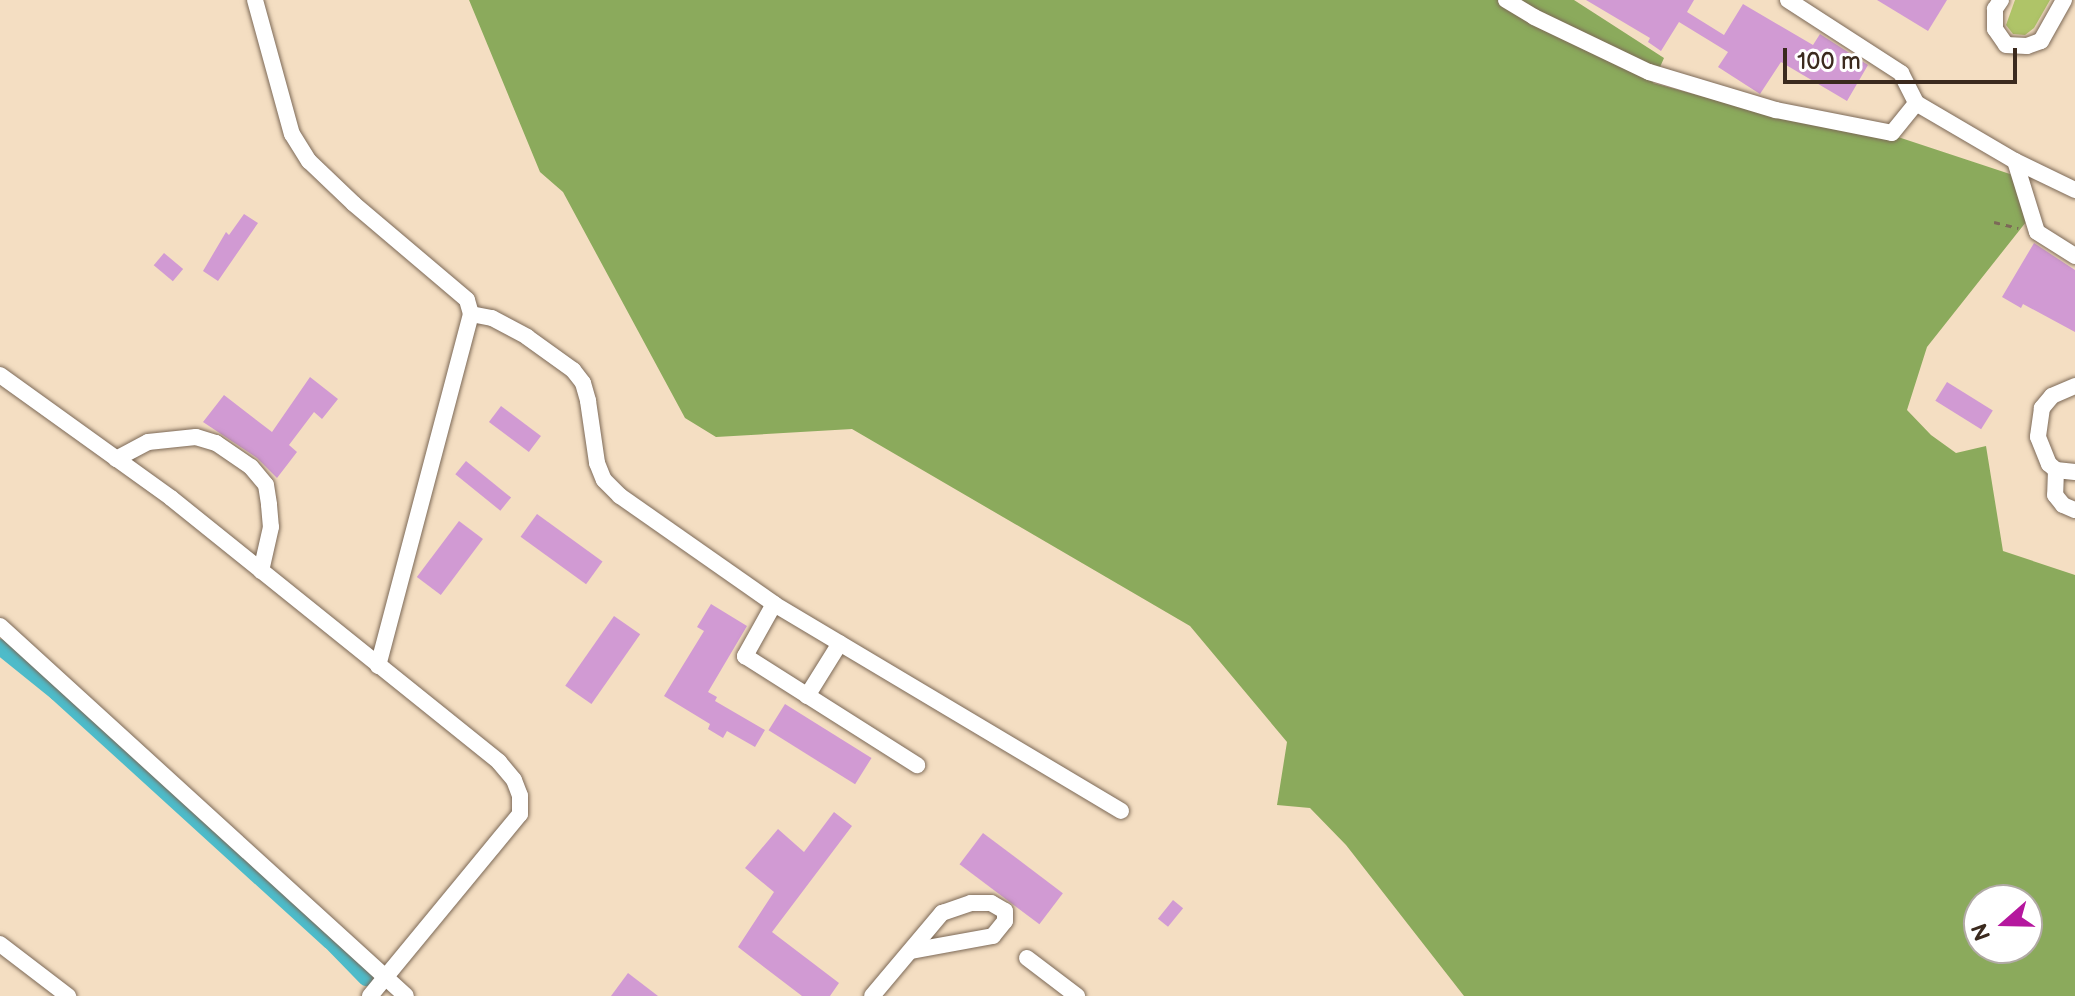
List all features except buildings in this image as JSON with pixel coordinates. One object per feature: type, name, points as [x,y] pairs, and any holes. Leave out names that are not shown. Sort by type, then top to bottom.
[{"type":"street","points":[[255,0],[292,134],[309,161],[354,204],[467,300],[471,314],[378,666]]},
{"type":"street","points":[[1506,0],[1534,17],[1649,72],[1776,110],[1892,133],[1916,103]]},
{"type":"street","points":[[1788,0],[1901,73],[1916,103],[2015,161],[2075,190]]},
{"type":"street","points":[[2001,0],[1995,9],[1995,29],[2006,45],[2027,46],[2041,41],[2064,0]]},
{"type":"street","points":[[2015,161],[2037,232],[2075,256]]},
{"type":"street","points":[[471,314],[492,318],[527,337],[573,370],[583,383],[593,446],[609,487],[774,604],[1121,811]]},
{"type":"street","points":[[0,375],[116,459],[261,571],[499,762],[514,780],[520,796],[520,814],[504,838],[370,996]]},
{"type":"street","points":[[2075,386],[2052,396],[2038,421],[2042,452],[2056,470],[2055,495],[2063,505],[2075,510]]},
{"type":"street","points":[[116,459],[148,442],[196,437],[216,443],[251,467],[266,485],[271,527],[261,571]]},
{"type":"street","points":[[2056,470],[2075,472]]},
{"type":"street","points":[[774,604],[745,656],[917,765]]},
{"type":"street","points":[[0,626],[406,996]]},
{"type":"street","points":[[807,696],[840,643]]},
{"type":"street","points":[[872,996],[942,913],[956,906],[991,903],[1005,911],[1005,921],[993,936],[911,951]]},
{"type":"street","points":[[0,944],[68,996]]},
{"type":"street","points":[[1027,958],[1077,996]]},
{"type":"path","points":[[1994,222],[2037,232]]},
{"type":"green space","points":[[469,0],[1574,0],[1664,58],[1653,83],[1778,117],[1898,137],[2013,175],[2026,222],[1927,347],[1907,410],[1931,435],[1956,453],[1986,446],[2003,551],[2075,575],[2075,996],[1464,996],[1346,845],[1310,808],[1277,805],[1287,742],[1190,626],[852,429],[716,437],[685,418],[563,192],[540,172]]},
{"type":"green space","points":[[2015,0],[2050,0],[2034,28],[2025,35],[2013,34],[2006,25]]},
{"type":"waterway","points":[[0,647],[57,693],[330,941],[366,978]]}]
